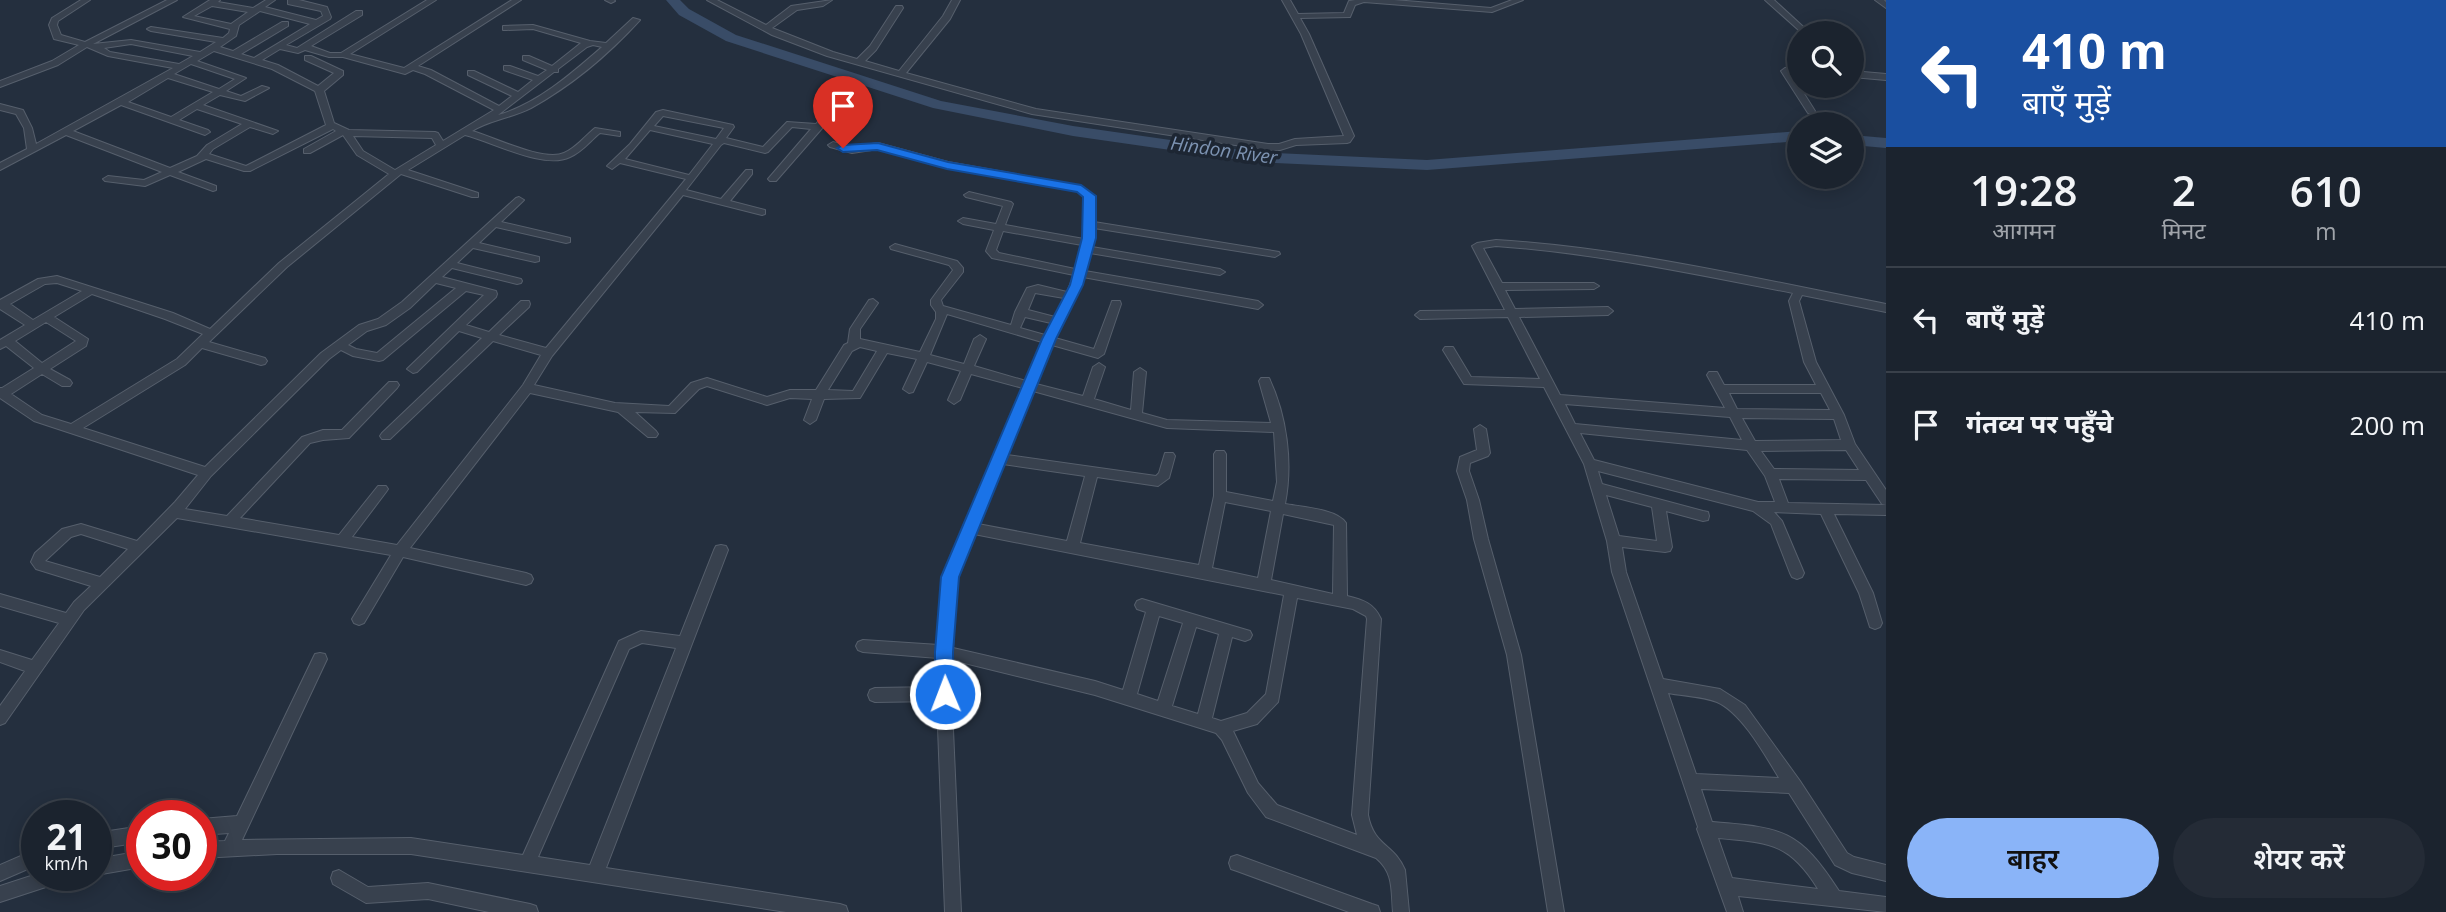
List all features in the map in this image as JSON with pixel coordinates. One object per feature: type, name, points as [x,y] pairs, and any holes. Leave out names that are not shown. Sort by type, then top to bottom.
[{"type":"street","points":[[86,0],[61,15],[53,24],[57,37],[90,46],[107,54],[182,67]]},
{"type":"street","points":[[0,85],[90,46],[173,0]]},
{"type":"street","points":[[256,60],[327,17],[327,11],[293,1],[273,0],[257,10],[233,27],[187,17],[214,1],[257,10],[316,23]]},
{"type":"street","points":[[343,55],[432,0]]},
{"type":"street","points":[[304,47],[329,55],[343,55],[399,72],[412,67],[517,0]]},
{"type":"street","points":[[711,0],[766,28],[830,54],[1035,112],[1146,131],[1275,148],[1295,142],[1347,140],[1349,136],[1297,16],[1286,0]]},
{"type":"street","points":[[766,28],[793,9],[823,4],[828,0]]},
{"type":"street","points":[[902,73],[947,17],[956,0]]},
{"type":"street","points":[[1297,16],[1347,15],[1352,3],[1364,0],[1492,10],[1519,0]]},
{"type":"street","points":[[1769,0],[1792,21]]},
{"type":"street","points":[[1879,0],[1886,6]]},
{"type":"street","points":[[859,62],[873,48],[899,8]]},
{"type":"street","points":[[278,46],[294,51],[304,47],[359,13]]},
{"type":"street","points":[[481,123],[513,114],[535,103],[609,46],[636,20]]},
{"type":"street","points":[[234,54],[285,24]]},
{"type":"street","points":[[0,167],[192,62],[233,34],[233,27]]},
{"type":"street","points":[[506,28],[533,27],[588,43],[609,46]]},
{"type":"street","points":[[151,29],[224,41]]},
{"type":"street","points":[[90,46],[131,42],[203,55]]},
{"type":"street","points":[[74,428],[181,362],[283,265],[398,172],[481,123],[588,43]]},
{"type":"street","points":[[214,48],[256,60],[340,73]]},
{"type":"street","points":[[307,58],[307,70],[319,90],[332,126],[345,132],[435,135],[440,145]]},
{"type":"street","points":[[526,58],[555,70]]},
{"type":"street","points":[[566,60],[581,67]]},
{"type":"street","points":[[319,90],[361,61]]},
{"type":"street","points":[[173,120],[242,78],[192,62]]},
{"type":"street","points":[[412,67],[428,72],[500,110]]},
{"type":"street","points":[[508,68],[540,80]]},
{"type":"street","points":[[471,73],[519,96]]},
{"type":"street","points":[[168,75],[247,99],[265,88]]},
{"type":"street","points":[[1864,75],[1886,77]]},
{"type":"street","points":[[1806,98],[1811,111]]},
{"type":"street","points":[[120,102],[205,132]]},
{"type":"street","points":[[773,179],[841,102]]},
{"type":"street","points":[[197,106],[273,131]]},
{"type":"street","points":[[0,107],[20,112],[28,128],[32,150]]},
{"type":"street","points":[[359,619],[400,551],[527,388],[548,354],[681,192],[730,127],[667,112],[659,114],[638,141],[615,163]]},
{"type":"street","points":[[108,179],[145,183],[201,156],[250,123]]},
{"type":"street","points":[[647,127],[765,150],[790,124],[817,127]]},
{"type":"street","points":[[201,156],[210,156],[247,169],[332,126]]},
{"type":"street","points":[[463,132],[491,142],[558,158],[570,154],[598,130],[617,134]]},
{"type":"street","points":[[66,132],[213,188]]},
{"type":"street","points":[[307,151],[345,132]]},
{"type":"street","points":[[345,132],[360,153],[398,172],[475,195]]},
{"type":"street","points":[[833,145],[852,150],[878,146],[947,166],[1081,189],[1090,196],[1090,224],[1080,274],[1049,339],[950,577],[944,652],[953,912]]},
{"type":"street","points":[[615,163],[692,178]]},
{"type":"street","points":[[724,202],[749,172]]},
{"type":"street","points":[[681,192],[762,212]]},
{"type":"street","points":[[969,195],[1008,204],[992,254],[1080,274],[1258,305]]},
{"type":"street","points":[[0,718],[68,620],[174,512],[207,473],[325,356],[366,326],[382,322],[395,313],[436,279],[519,200]]},
{"type":"street","points":[[963,220],[1220,272]]},
{"type":"street","points":[[495,224],[566,240]]},
{"type":"street","points":[[1090,224],[1275,254]]},
{"type":"street","points":[[472,245],[535,259]]},
{"type":"street","points":[[1735,912],[1619,572],[1614,541],[1590,464],[1477,246],[1541,246],[1886,308]]},
{"type":"street","points":[[895,247],[957,265],[957,275],[936,300],[936,305],[941,309],[1098,354],[1116,304]]},
{"type":"street","points":[[451,265],[517,281]]},
{"type":"street","points":[[34,326],[1,304],[50,279],[92,290],[210,333]]},
{"type":"street","points":[[413,369],[492,295],[436,279]]},
{"type":"street","points":[[340,345],[353,352],[379,358],[465,286]]},
{"type":"street","points":[[1497,287],[1594,286]]},
{"type":"street","points":[[66,383],[4,343],[92,290]]},
{"type":"street","points":[[1014,330],[1031,290],[1071,296]]},
{"type":"street","points":[[1799,291],[1794,301],[1810,362],[1838,415],[1849,445],[1886,500]]},
{"type":"street","points":[[854,344],[855,329],[873,303]]},
{"type":"street","points":[[386,436],[525,304]]},
{"type":"street","points":[[909,389],[942,319],[941,309]]},
{"type":"street","points":[[1420,316],[1608,311]]},
{"type":"street","points":[[1020,312],[1057,321]]},
{"type":"street","points":[[48,317],[82,339],[82,343],[1,393],[38,418],[207,473]]},
{"type":"street","points":[[458,327],[548,354]]},
{"type":"street","points":[[954,400],[980,339]]},
{"type":"street","points":[[201,344],[261,361]]},
{"type":"street","points":[[810,420],[820,393],[848,348],[854,344],[885,347],[925,357],[1167,424],[1279,428]]},
{"type":"street","points":[[527,388],[622,407],[671,410],[678,406],[692,386],[699,382],[707,382],[766,401],[783,395],[820,393],[856,396],[885,347]]},
{"type":"street","points":[[1449,350],[1468,382],[1547,383]]},
{"type":"street","points":[[1087,402],[1099,367]]},
{"type":"street","points":[[1136,416],[1140,372]]},
{"type":"street","points":[[1713,375],[1751,446],[1771,474],[1784,509]]},
{"type":"street","points":[[1263,586],[1283,482],[1279,428],[1265,382]]},
{"type":"street","points":[[229,522],[306,440],[314,436],[345,435],[393,385]]},
{"type":"street","points":[[1722,389],[1825,390]]},
{"type":"street","points":[[1555,399],[1733,413],[1838,415]]},
{"type":"street","points":[[622,407],[652,434]]},
{"type":"street","points":[[1571,428],[1751,446],[1849,445]]},
{"type":"street","points":[[1480,429],[1485,453],[1464,460],[1463,471],[1514,655],[1556,912]]},
{"type":"street","points":[[1204,572],[1220,496],[1220,454]]},
{"type":"street","points":[[1001,459],[1158,481],[1165,475],[1169,456]]},
{"type":"street","points":[[1590,464],[1757,507],[1886,510]]},
{"type":"street","points":[[1072,547],[1092,472]]},
{"type":"street","points":[[1771,474],[1868,475]]},
{"type":"street","points":[[1596,487],[1703,516]]},
{"type":"street","points":[[342,541],[382,489]]},
{"type":"street","points":[[1220,496],[1335,519],[1340,523],[1340,602]]},
{"type":"street","points":[[1614,541],[1665,547],[1658,503]]},
{"type":"street","points":[[1757,507],[1776,522],[1797,573]]},
{"type":"street","points":[[1825,509],[1866,593],[1875,623]]},
{"type":"street","points":[[174,512],[400,551],[526,579]]},
{"type":"street","points":[[969,528],[1204,572],[1364,607],[1371,612],[1374,619],[1360,815],[1363,831],[1376,850]]},
{"type":"street","points":[[102,583],[41,565],[40,557],[67,533],[81,529],[140,547]]},
{"type":"street","points":[[595,874],[721,550]]},
{"type":"street","points":[[863,646],[944,652],[1095,688],[1221,728],[1252,719],[1273,697],[1291,593]]},
{"type":"street","points":[[0,600],[68,620]]},
{"type":"street","points":[[1128,699],[1148,606],[1245,635]]},
{"type":"street","points":[[1163,710],[1191,619]]},
{"type":"street","points":[[1203,723],[1227,630]]},
{"type":"street","points":[[527,864],[624,645],[641,637],[685,643]]},
{"type":"street","points":[[0,656],[36,668]]},
{"type":"street","points":[[230,848],[320,659]]},
{"type":"street","points":[[1658,685],[1704,692],[1729,700],[1765,742],[1841,859],[1852,865],[1886,873]]},
{"type":"street","points":[[875,695],[945,694]]},
{"type":"street","points":[[1221,728],[1253,788],[1272,811],[1376,850],[1390,859],[1397,870],[1401,912]]},
{"type":"street","points":[[1692,781],[1795,786]]},
{"type":"street","points":[[217,826],[240,824]]},
{"type":"street","points":[[1705,830],[1776,837],[1789,842],[1811,862],[1834,898]]},
{"type":"street","points":[[217,849],[411,846],[840,912]]},
{"type":"street","points":[[1237,863],[1372,912]]},
{"type":"street","points":[[0,873],[21,864]]},
{"type":"street","points":[[339,878],[366,895],[428,891],[530,912]]},
{"type":"street","points":[[1727,886],[1886,905]]},
{"type":"street","points":[[0,894],[21,887]]},
{"type":"waterway","name":"Hindon River","points":[[673,0],[684,12],[731,38],[938,105],[1073,131],[1254,157],[1427,165],[1787,137]]},
{"type":"waterway","name":"Hindon River","points":[[1864,141],[1886,143]]},
{"type":"route","points":[[843,148],[852,150],[878,146],[947,166],[1081,189],[1090,196],[1089,238],[1076,285],[1049,339],[950,577],[944,652],[945,694]]}]
